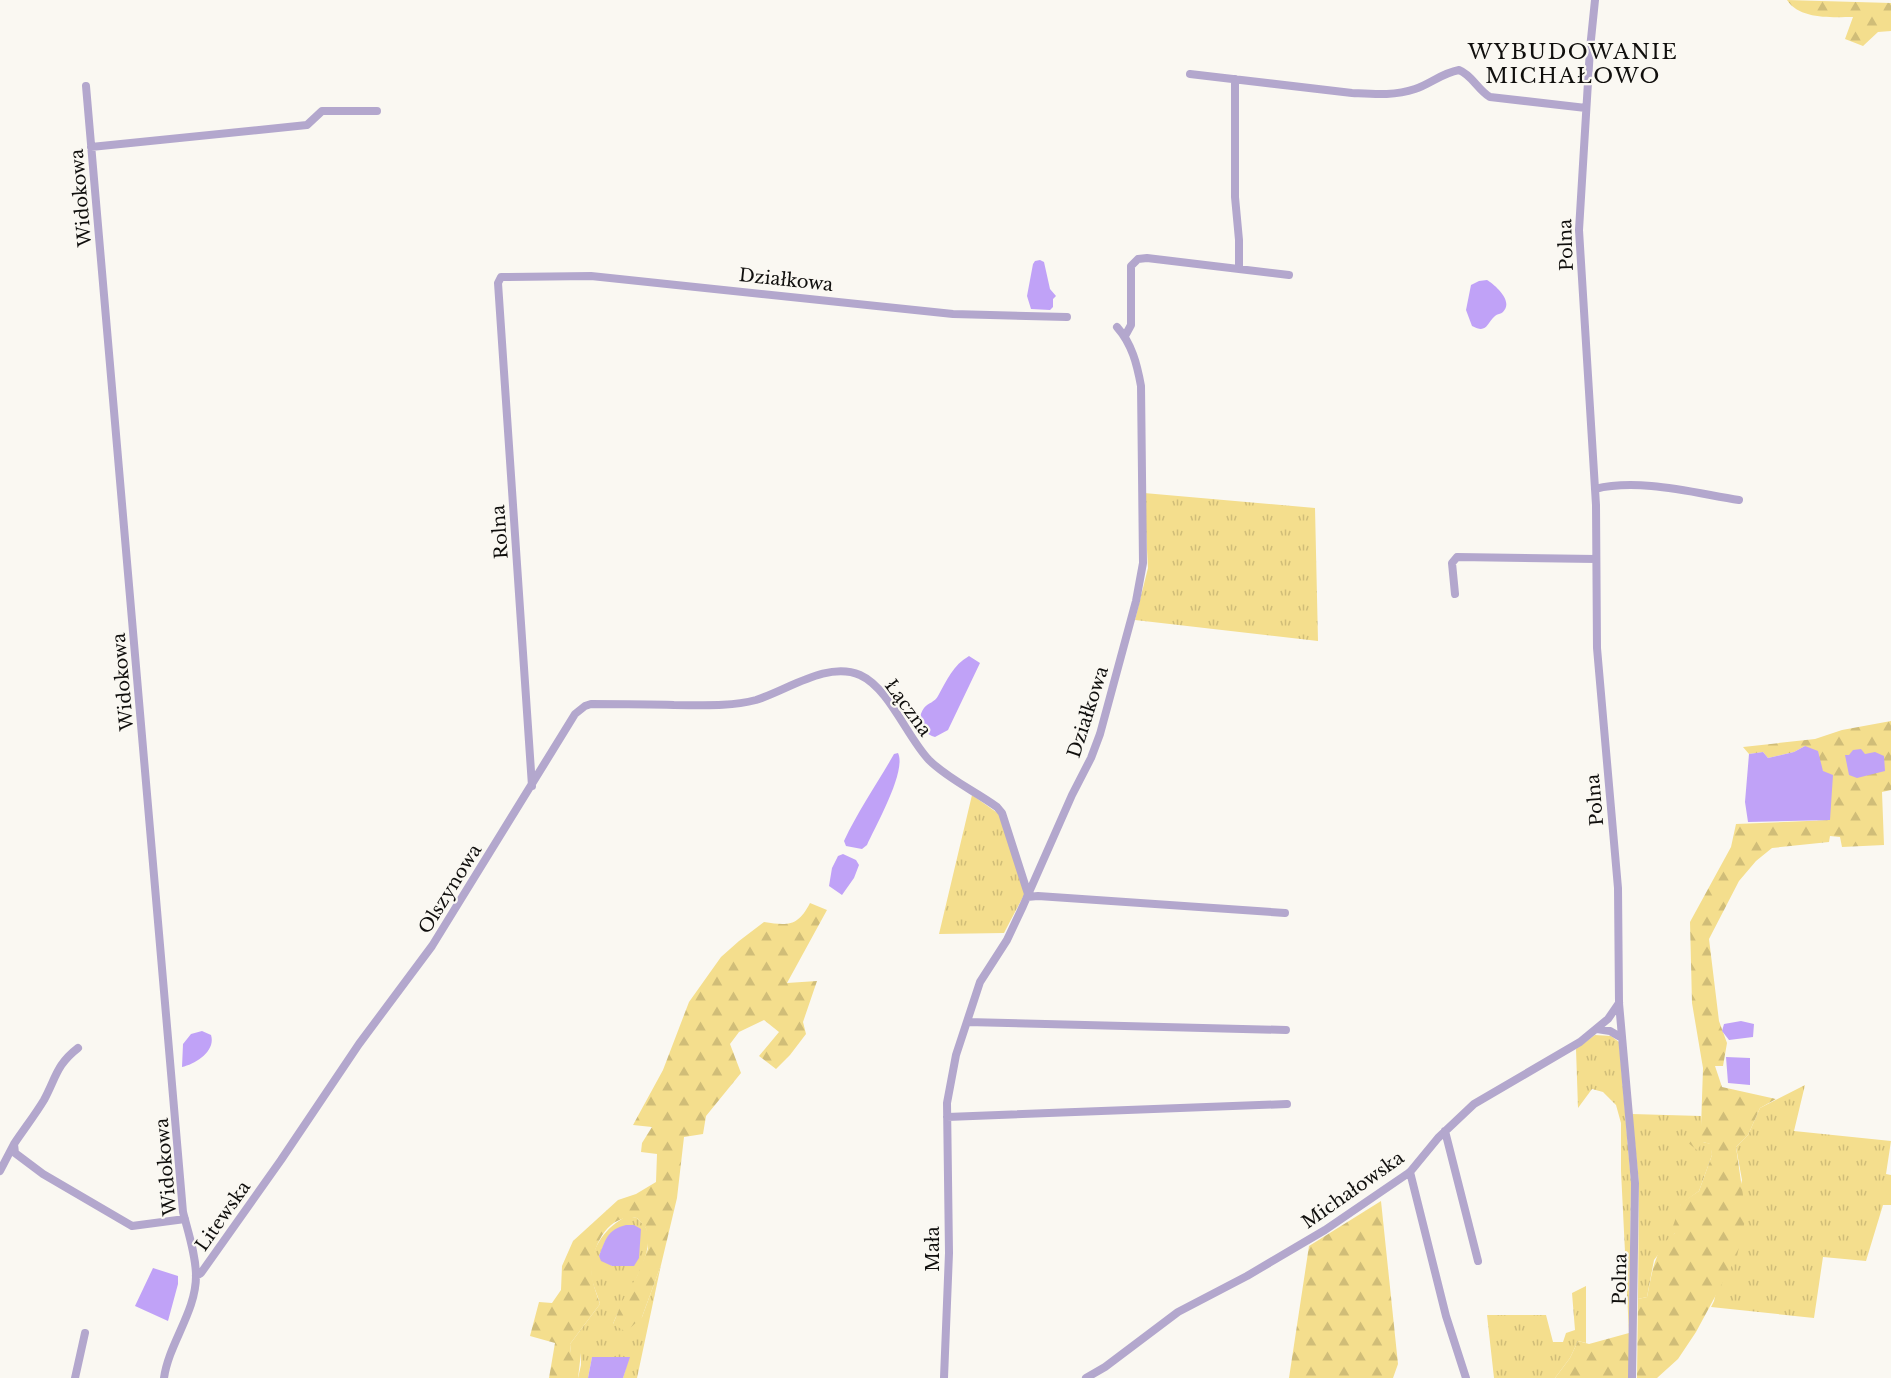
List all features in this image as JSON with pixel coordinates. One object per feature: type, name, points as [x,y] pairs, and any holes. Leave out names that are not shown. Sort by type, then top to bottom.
[{"type":"street","name":"Polna","points":[[1595,0],[1579,230],[1595,489],[1597,648],[1618,888],[1619,1003],[1635,1182],[1632,1378]]},
{"type":"street","points":[[1190,74],[1352,93],[1394,94],[1416,89],[1435,78],[1459,70],[1466,73],[1479,91],[1490,98],[1586,108]]},
{"type":"street","points":[[1235,79],[1235,197],[1239,269]]},
{"type":"street","name":"Widokowa","points":[[86,86],[185,1219],[196,1276]]},
{"type":"street","points":[[91,147],[307,125],[322,111],[377,111]]},
{"type":"street","points":[[1125,336],[1131,325],[1131,266],[1138,259],[1147,258],[1289,275]]},
{"type":"street","name":"Działkowa","points":[[501,277],[591,276],[953,314],[1067,317]]},
{"type":"street","name":"Rolna","points":[[501,277],[498,284],[532,786]]},
{"type":"street","name":"Działkowa","points":[[947,1119],[950,1080],[980,982],[1008,937],[1091,758],[1100,734],[1136,601],[1143,563],[1141,386],[1137,364],[1125,336],[1116,327]]},
{"type":"street","points":[[1595,489],[1614,484],[1739,500]]},
{"type":"street","points":[[1455,594],[1452,563],[1457,557],[1596,560]]},
{"type":"street","name":"Łączna","points":[[585,706],[591,704],[727,705],[757,699],[823,673],[844,671],[860,676],[874,685],[930,761],[950,777],[997,807],[1002,813],[1028,895]]},
{"type":"street","name":"Olszynowa","points":[[333,1083],[432,946],[575,714],[585,706]]},
{"type":"street","points":[[1028,895],[1285,913]]},
{"type":"street","name":"Michałowska","points":[[1086,1378],[1105,1367],[1178,1312],[1247,1276],[1318,1234],[1410,1172],[1445,1131],[1474,1104],[1580,1042],[1608,1019],[1619,1003]]},
{"type":"street","points":[[967,1022],[1286,1030]]},
{"type":"street","points":[[1597,1029],[1610,1031],[1622,1038]]},
{"type":"street","points":[[0,1171],[14,1144],[45,1098],[65,1058],[78,1048]]},
{"type":"street","name":"Litewska","points":[[164,1378],[194,1291],[196,1276],[201,1273],[268,1179],[333,1083]]},
{"type":"street","points":[[947,1119],[1287,1104]]},
{"type":"street","name":"Mała","points":[[945,1378],[949,1253],[947,1119]]},
{"type":"street","points":[[1445,1131],[1478,1261]]},
{"type":"street","points":[[14,1144],[15,1153],[43,1174],[132,1226],[185,1219]]},
{"type":"street","points":[[1410,1172],[1446,1316],[1466,1378]]},
{"type":"street","points":[[75,1378],[85,1333]]},
{"type":"green space","points":[[1787,0],[1891,3],[1891,31],[1878,32],[1863,46],[1845,39],[1853,17],[1808,14],[1800,11]]},
{"type":"green space","points":[[1144,493],[1315,508],[1318,641],[1135,620],[1148,568]]},
{"type":"green space","points":[[1891,721],[1891,790],[1882,792],[1884,845],[1842,847],[1840,837],[1830,836],[1829,842],[1772,848],[1756,861],[1739,881],[1709,939],[1719,1021],[1727,1043],[1723,1066],[1715,1066],[1722,1087],[1776,1099],[1760,1108],[1748,1135],[1736,1147],[1746,1216],[1737,1256],[1696,1332],[1678,1359],[1657,1378],[1637,1378],[1638,1299],[1647,1297],[1658,1254],[1662,1246],[1675,1233],[1673,1226],[1681,1203],[1699,1191],[1712,1155],[1710,1144],[1703,1142],[1697,1150],[1687,1142],[1689,1128],[1701,1128],[1703,1068],[1692,1003],[1690,922],[1731,847],[1736,824],[1830,820],[1823,771],[1805,746],[1794,752],[1768,758],[1763,752],[1749,754],[1743,747],[1815,739],[1842,730]]},
{"type":"green space","points":[[972,795],[999,814],[1025,893],[1004,933],[939,934]]},
{"type":"green space","points":[[810,903],[827,910],[787,983],[817,981],[803,1022],[806,1034],[776,1069],[759,1056],[779,1032],[764,1020],[739,1032],[730,1044],[741,1073],[706,1116],[703,1134],[684,1137],[677,1198],[661,1265],[642,1317],[626,1332],[613,1324],[648,1249],[646,1228],[637,1218],[626,1218],[617,1221],[602,1235],[594,1255],[592,1276],[600,1304],[570,1344],[571,1353],[581,1353],[578,1378],[549,1378],[555,1343],[530,1336],[539,1302],[552,1303],[561,1290],[562,1266],[573,1241],[618,1200],[636,1194],[656,1182],[657,1154],[641,1152],[642,1143],[652,1127],[633,1125],[663,1070],[689,1002],[721,957],[739,941],[764,922],[792,923],[806,911]]},
{"type":"green space","points":[[1595,1035],[1611,1036],[1619,1042],[1631,1182],[1629,1333],[1621,1171],[1621,1123],[1616,1105],[1603,1092],[1592,1089],[1578,1108],[1576,1049]]},
{"type":"green space","points":[[1805,1085],[1794,1131],[1891,1141],[1886,1174],[1891,1175],[1891,1205],[1883,1205],[1866,1261],[1823,1257],[1814,1318],[1711,1307],[1742,1180],[1736,1147],[1748,1135],[1760,1108]]},
{"type":"green space","points":[[1632,1114],[1701,1116],[1703,1142],[1711,1144],[1712,1155],[1699,1191],[1681,1204],[1675,1233],[1654,1260],[1647,1297],[1638,1299],[1639,1183]]},
{"type":"green space","points":[[1381,1201],[1398,1364],[1393,1378],[1289,1378],[1309,1246]]},
{"type":"green space","points":[[627,1216],[637,1218],[645,1227],[648,1239],[643,1264],[613,1324],[642,1317],[661,1265],[637,1378],[623,1378],[629,1357],[592,1357],[588,1378],[578,1378],[581,1353],[571,1353],[570,1344],[600,1304],[592,1280],[592,1260],[604,1234]],"holes":[[[605,1242],[634,1266],[612,1266],[599,1256]]]},
{"type":"green space","points":[[1586,1286],[1586,1343],[1578,1341],[1570,1358],[1555,1378],[1494,1378],[1487,1315],[1546,1315],[1553,1342],[1563,1342],[1566,1333],[1575,1330],[1572,1293]]},
{"type":"green space","points":[[1629,1333],[1629,1378],[1555,1378],[1570,1358],[1578,1341],[1589,1344]]},
{"type":"shaded area","points":[[1040,260],[1044,262],[1050,289],[1056,296],[1050,310],[1031,309],[1027,296],[1033,264]]},
{"type":"shaded area","points":[[1487,280],[1505,298],[1506,308],[1481,329],[1472,326],[1466,310],[1471,285]]},
{"type":"shaded area","points":[[969,656],[980,663],[948,730],[935,737],[924,730],[920,722],[921,713],[937,698],[955,668]]},
{"type":"shaded area","points":[[1805,746],[1818,751],[1823,771],[1833,775],[1830,820],[1748,822],[1745,802],[1749,754],[1763,752],[1768,758],[1794,752]]},
{"type":"shaded area","points":[[1861,749],[1865,754],[1875,752],[1884,756],[1885,771],[1857,778],[1849,775],[1845,755],[1849,755],[1853,750]]},
{"type":"shaded area","points":[[898,753],[900,761],[894,785],[867,845],[862,849],[846,846],[844,841],[855,819],[894,754]]},
{"type":"shaded area","points":[[843,854],[856,860],[859,865],[854,878],[842,895],[829,886],[832,868],[838,856]]},
{"type":"shaded area","points":[[1741,1021],[1754,1024],[1753,1037],[1729,1040],[1722,1031],[1724,1024]]},
{"type":"shaded area","points":[[202,1031],[211,1035],[211,1046],[199,1060],[182,1067],[183,1044],[191,1034]]},
{"type":"shaded area","points":[[1726,1057],[1750,1058],[1750,1085],[1728,1083]]},
{"type":"shaded area","points":[[626,1225],[634,1225],[641,1229],[639,1258],[634,1266],[612,1266],[601,1261],[599,1256],[608,1236]]},
{"type":"shaded area","points":[[153,1268],[178,1276],[168,1321],[135,1306]]},
{"type":"shaded area","points":[[592,1357],[630,1357],[623,1378],[588,1378]]},
{"type":"district","name":"WYBUDOWANIE MICHAŁOWO","points":[[1573,64]]}]
